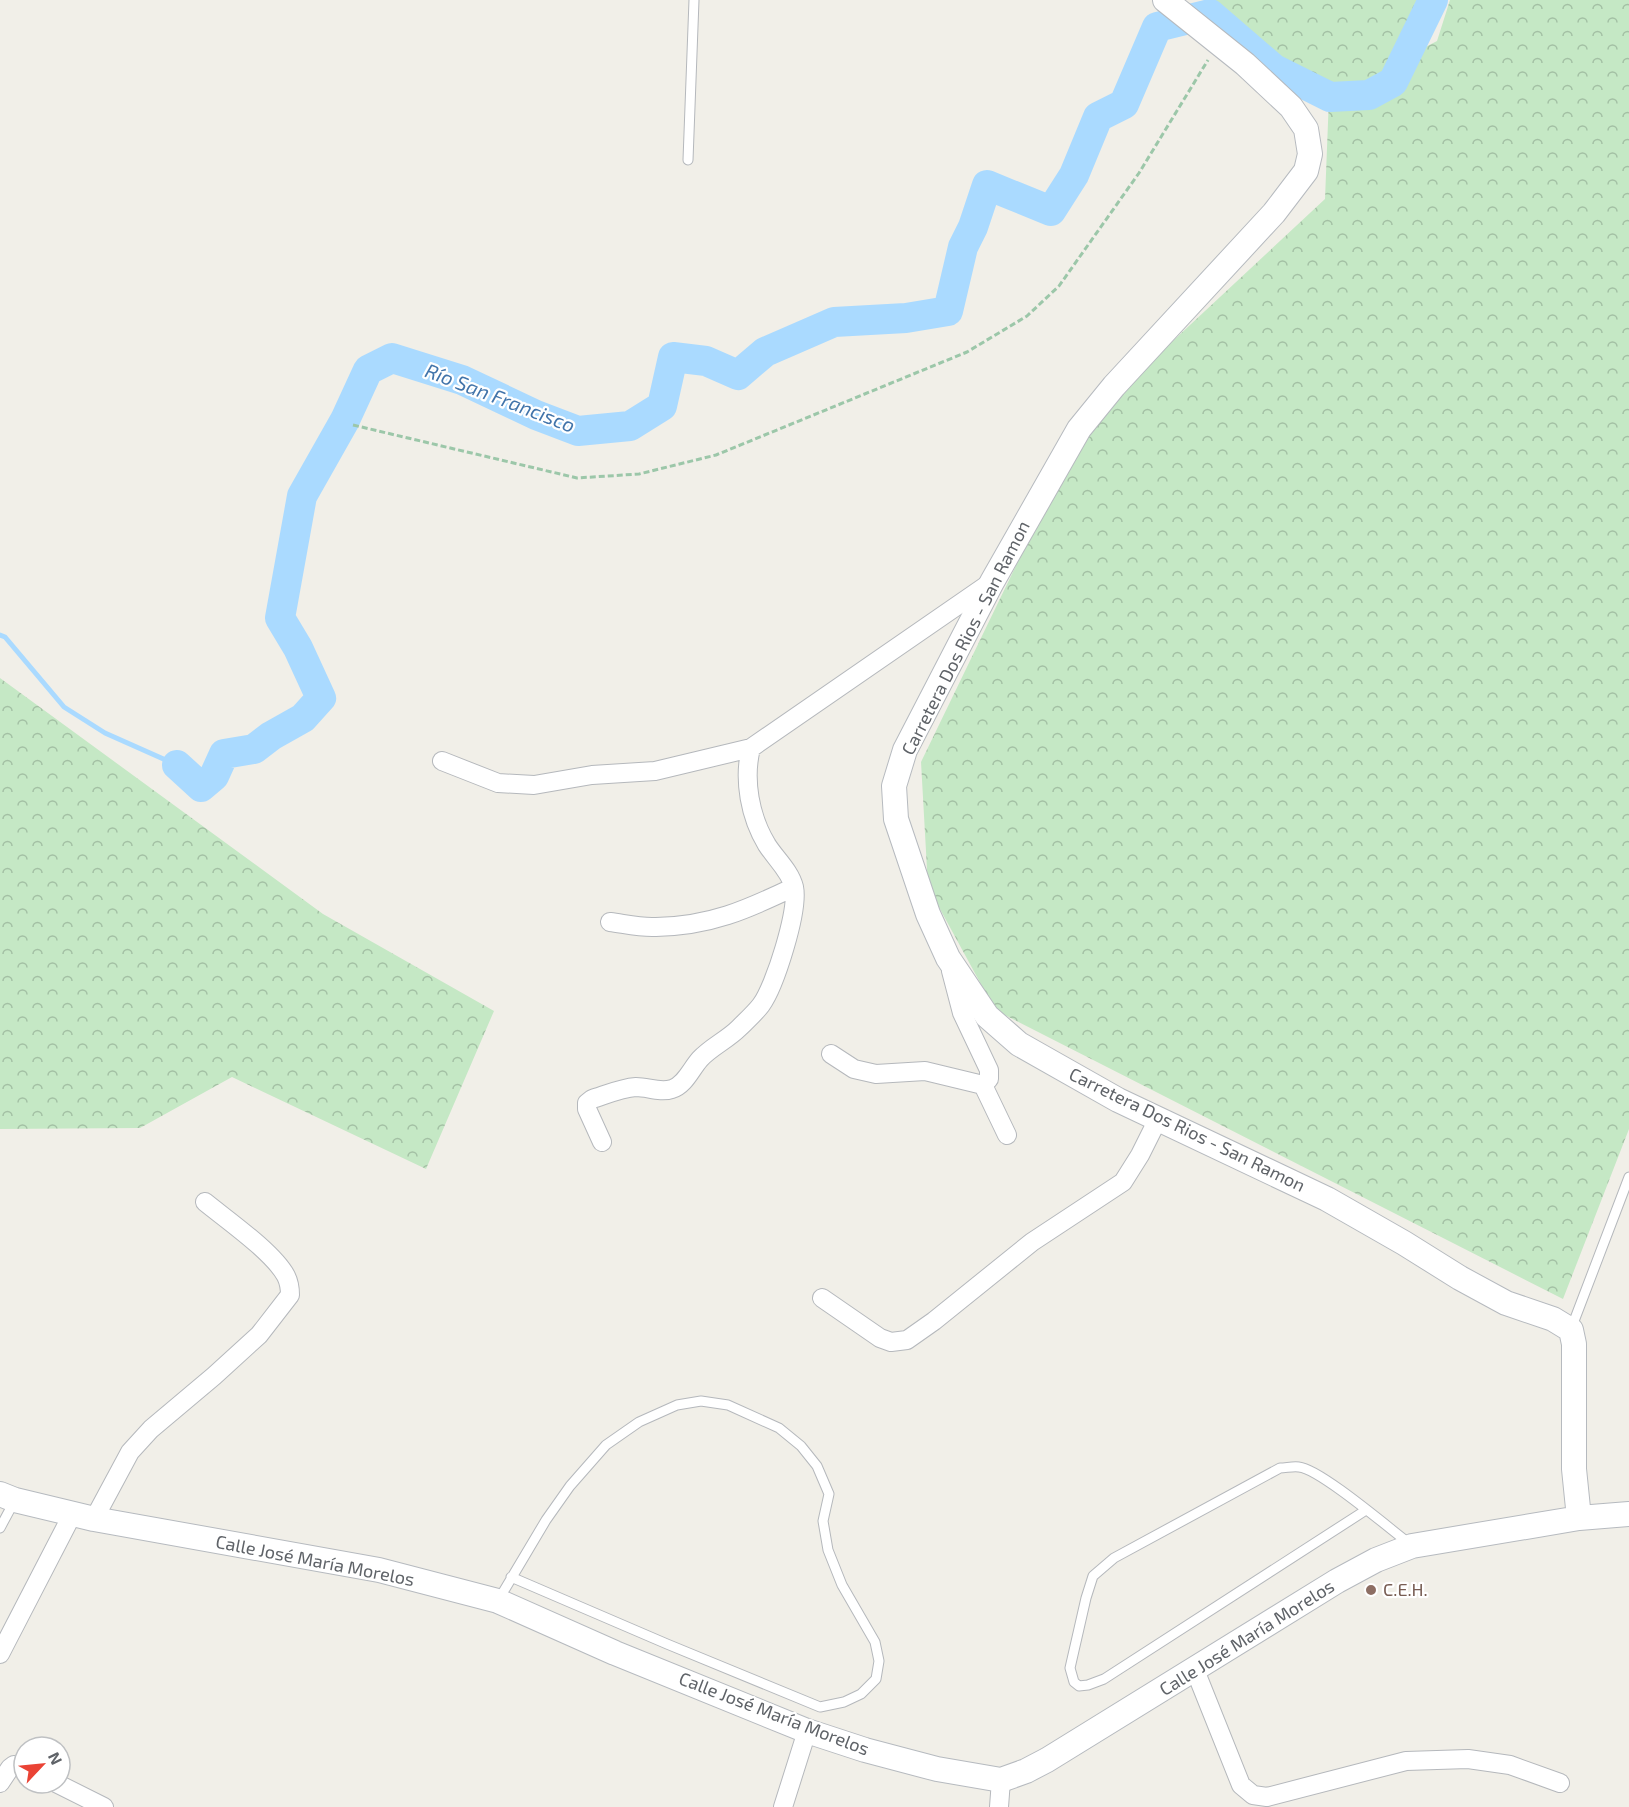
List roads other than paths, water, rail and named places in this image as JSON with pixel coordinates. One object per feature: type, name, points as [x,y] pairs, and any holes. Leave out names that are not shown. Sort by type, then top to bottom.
[{"type":"street","name":"Carretera Dos Rios - San Ramon","points":[[1168,3],[1245,64],[1291,107],[1306,129],[1310,154],[1306,171],[1274,213],[1094,410],[1060,460],[992,582],[905,750],[894,786],[897,819],[911,866],[928,914],[948,958],[987,1016],[1019,1044],[1118,1100],[1327,1199],[1506,1303],[1553,1319],[1571,1330]]},
{"type":"street","points":[[442,761],[498,783],[534,785],[592,775],[655,771],[751,748],[992,582]]},
{"type":"street","points":[[602,1142],[587,1109],[587,1103],[592,1099],[626,1089],[645,1088],[661,1091],[676,1087],[700,1059],[715,1045],[736,1031],[762,1004],[780,962],[794,911],[794,887],[755,820],[748,791],[746,767],[751,748]]},
{"type":"street","points":[[610,922],[655,927],[711,922],[754,906],[794,887]]},
{"type":"street","points":[[948,958],[962,1013],[989,1070],[989,1079],[983,1086]]},
{"type":"street","points":[[831,1054],[854,1069],[876,1074],[925,1071],[983,1086],[1007,1135]]},
{"type":"street","points":[[822,1298],[880,1338],[891,1342],[907,1340],[1032,1242],[1123,1182],[1158,1119]]},
{"type":"street","points":[[0,1654],[84,1516],[130,1452],[151,1429],[259,1335],[290,1295],[290,1285],[285,1274],[260,1246],[205,1202]]},
{"type":"street","points":[[1571,1330],[1574,1344],[1574,1438],[1579,1518],[1629,1515]]},
{"type":"street","name":"Calle José María Morelos","points":[[8,1497],[84,1516],[379,1570],[498,1601],[615,1653],[807,1731],[865,1750],[937,1768],[1001,1780],[1047,1760],[1337,1581],[1376,1560],[1412,1546],[1579,1518]]},
{"type":"street","points":[[1195,1670],[1241,1785],[1253,1795],[1266,1797],[1406,1761],[1468,1759],[1510,1765],[1560,1783]]},
{"type":"street","points":[[783,1807],[807,1731]]},
{"type":"street","points":[[0,1783],[12,1768]]},
{"type":"street","points":[[999,1807],[1001,1780]]},
{"type":"street","points":[[72,1791],[104,1807]]},
{"type":"lane","points":[[688,160],[694,0]]},
{"type":"lane","points":[[1571,1330],[1629,1177]]},
{"type":"lane","points":[[498,1601],[511,1577],[546,1520],[570,1486],[606,1445],[639,1422],[676,1405],[701,1401],[728,1405],[779,1428],[801,1446],[817,1466],[828,1494],[823,1521],[828,1550],[842,1585],[875,1642],[879,1661],[876,1679],[861,1694],[844,1702],[820,1707],[511,1577]]},
{"type":"lane","points":[[1366,1510],[1104,1679],[1079,1686],[1074,1682],[1070,1668],[1093,1576],[1114,1558],[1280,1468],[1300,1467],[1319,1475],[1366,1510],[1412,1546]]},
{"type":"lane","points":[[0,1528],[8,1497]]},
{"type":"waterway","name":"Río San Francisco","points":[[177,765],[201,787],[214,776],[224,754],[254,749],[271,736],[303,718],[321,698],[298,648],[280,618],[302,496],[345,420],[368,370],[392,358],[462,380],[536,415],[578,431],[630,426],[662,406],[673,357],[706,361],[738,375],[765,352],[834,322],[906,318],[948,311],[963,247],[973,227],[987,185],[1051,211],[1074,175],[1098,117],[1124,104],[1157,27],[1210,14],[1274,69],[1330,97],[1369,95],[1393,82],[1433,0]]},
{"type":"waterway","points":[[0,635],[5,637],[64,707],[105,733],[177,765]]},
{"type":"place","name":"C.E.H.","points":[[1371,1590]]}]
